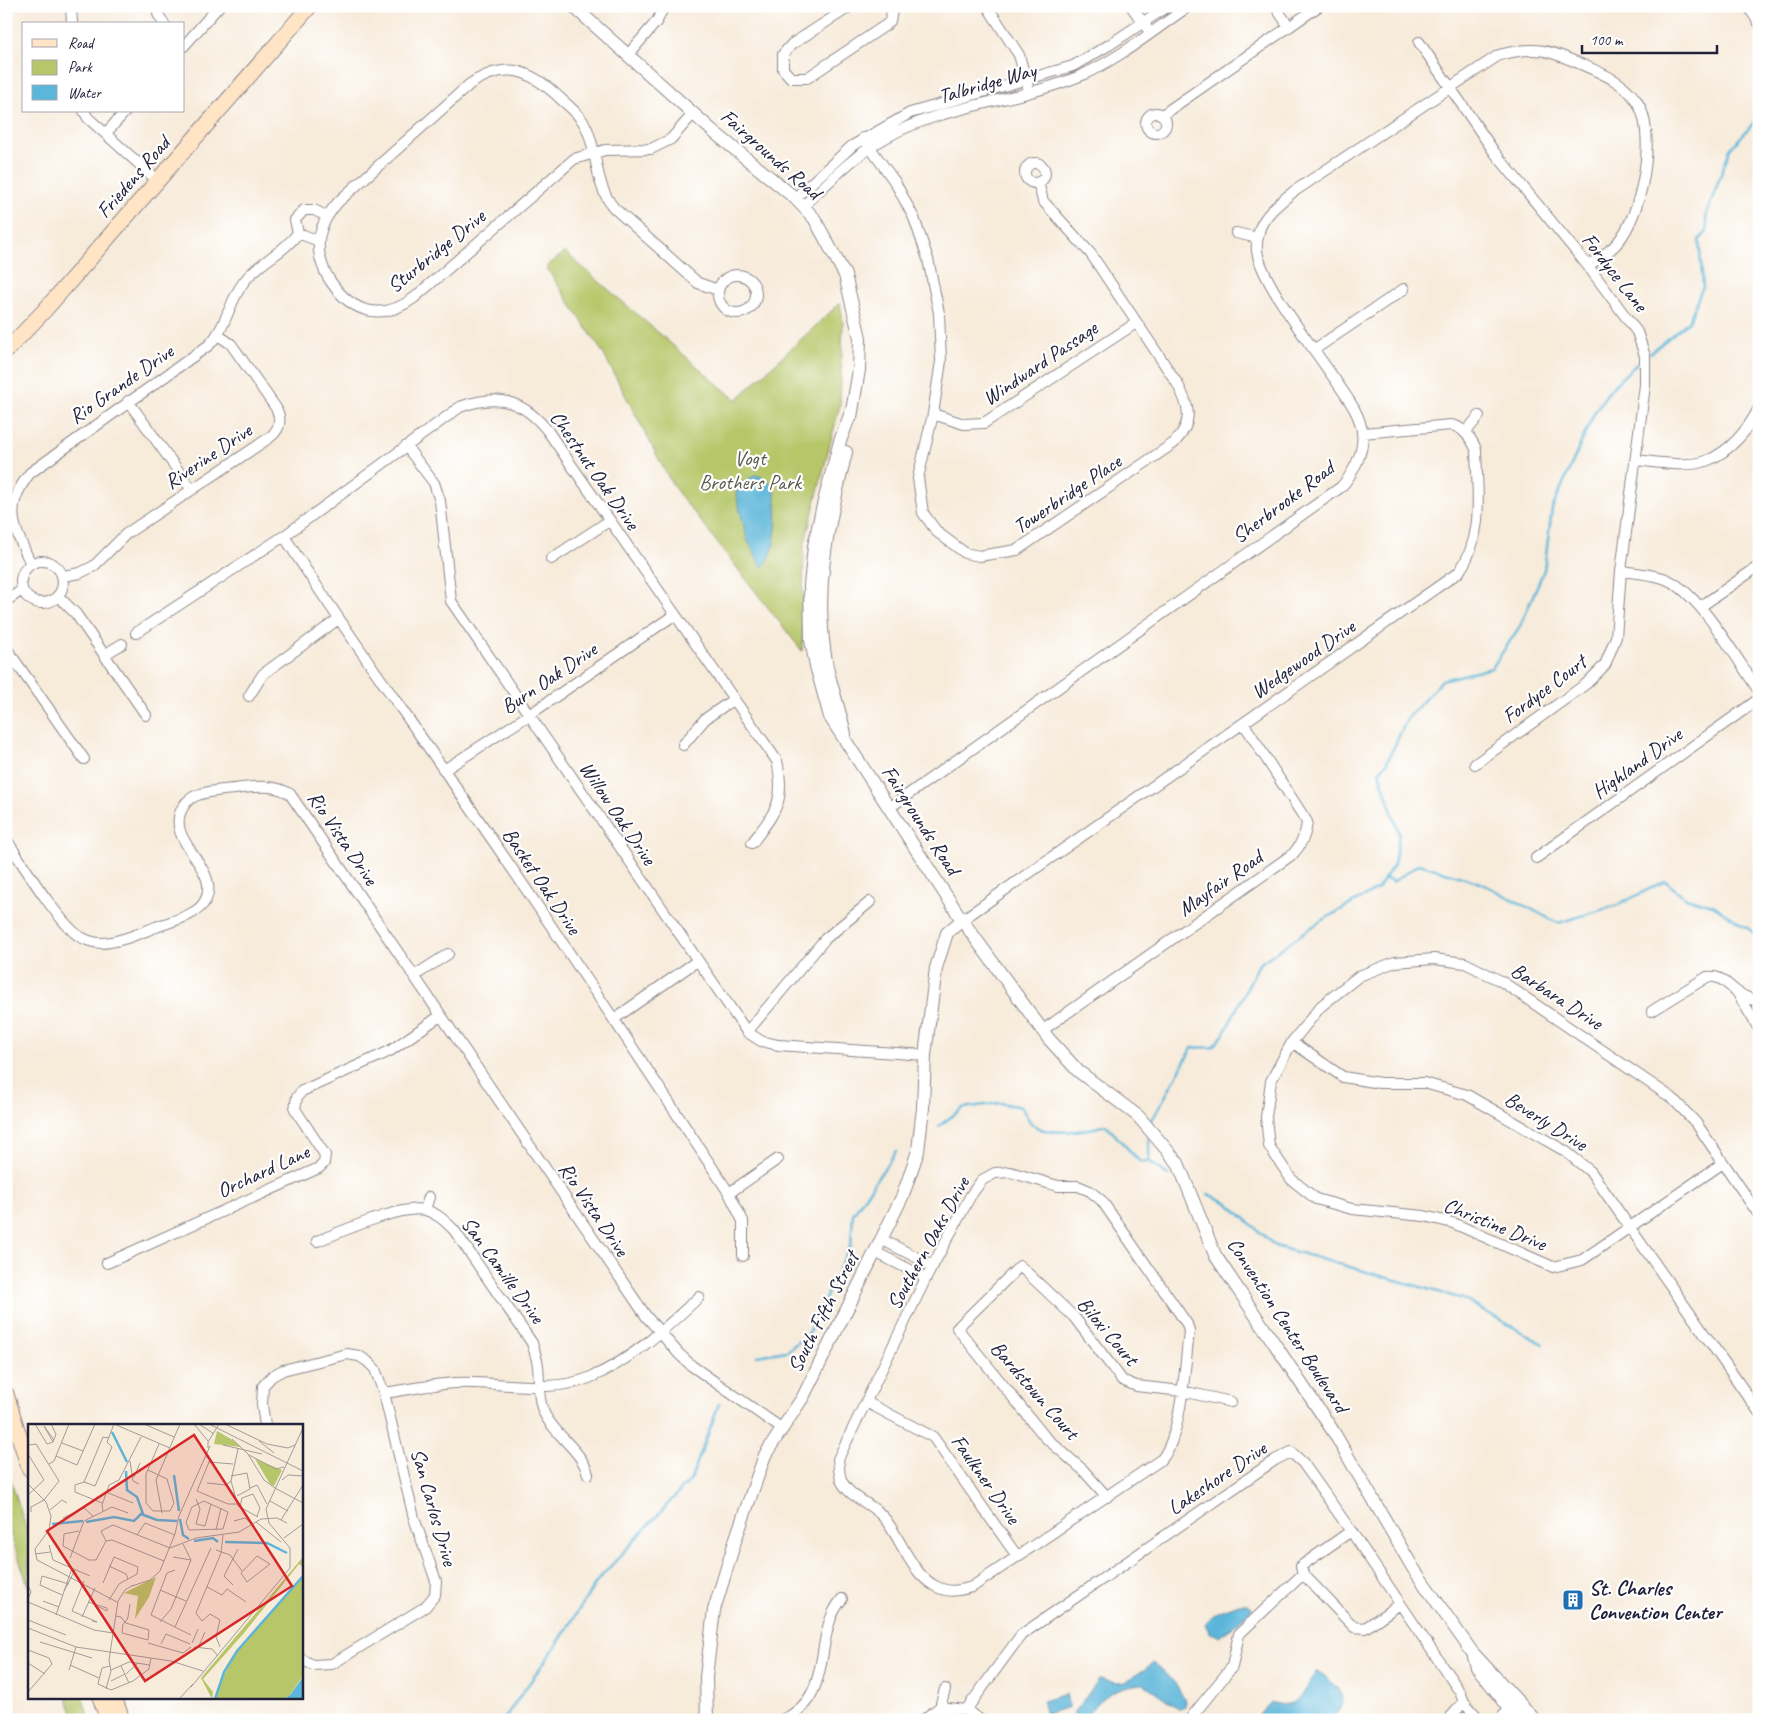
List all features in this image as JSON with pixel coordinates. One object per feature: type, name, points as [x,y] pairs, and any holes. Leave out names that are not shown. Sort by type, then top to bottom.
[{"type":"main road","name":"Friedens Road","points":[[6,351],[44,311],[310,6]]},
{"type":"main road","points":[[6,1394],[28,1465]]},
{"type":"main road","points":[[100,1698],[108,1720]]},
{"type":"main road","points":[[114,1698],[122,1720]]},
{"type":"street","points":[[71,6],[72,22]]},
{"type":"street","points":[[158,6],[158,14],[163,22]]},
{"type":"street","points":[[185,44],[219,6]]},
{"type":"street","name":"Fairgrounds Road","points":[[573,6],[693,114],[799,202],[814,218],[846,275],[860,338],[859,370],[852,410],[840,441],[814,546],[810,584],[811,640],[830,717],[962,920]]},
{"type":"street","points":[[628,55],[657,21],[664,6]]},
{"type":"street","points":[[851,6],[792,44],[783,54],[784,69],[791,78],[807,78],[886,25],[890,21],[893,6]]},
{"type":"street","points":[[987,6],[1019,55],[1028,86]]},
{"type":"street","points":[[1131,6],[1151,32]]},
{"type":"street","name":"Talbridge Way","points":[[799,202],[884,138],[926,120],[1028,86],[1073,66],[1168,6]]},
{"type":"street","name":"Talbridge Way","points":[[799,202],[863,138],[910,113],[1079,76],[1104,64],[1189,6]]},
{"type":"street","points":[[1275,6],[1289,27]]},
{"type":"street","points":[[1162,115],[1319,6]]},
{"type":"street","points":[[1748,6],[1759,23]]},
{"type":"street","name":"Fordyce Lane","points":[[1419,42],[1495,153],[1588,266],[1637,332],[1645,356],[1646,385],[1621,571]]},
{"type":"street","points":[[1236,233],[1258,238],[1265,219],[1293,192],[1499,55],[1523,48],[1552,51],[1608,76],[1626,89],[1640,107],[1646,146],[1640,198],[1628,226],[1617,243],[1588,266]]},
{"type":"street","name":"Sturbridge Drive","points":[[594,152],[586,126],[543,83],[523,72],[500,70],[485,75],[470,84],[338,201],[326,216],[319,241],[319,251],[327,275],[348,302],[371,311],[396,309],[414,298],[574,159],[594,152],[651,150],[671,139],[693,114]]},
{"type":"street","points":[[85,112],[88,118],[158,181]]},
{"type":"street","points":[[106,133],[125,112]]},
{"type":"street","name":"Towerbridge Place","points":[[863,138],[895,182],[914,218],[928,259],[940,322],[941,361],[934,414],[918,478],[923,513],[937,532],[965,553],[979,556],[1017,550],[1174,443],[1183,433],[1189,417],[1188,402],[1090,254],[1043,201],[1038,182]]},
{"type":"street","points":[[594,152],[601,184],[608,201],[614,208],[698,283],[718,290]]},
{"type":"street","points":[[319,241],[293,240],[295,220],[304,210],[314,210],[326,216]]},
{"type":"street","name":"Sherbrooke Road","points":[[889,808],[1341,487],[1349,477],[1358,459],[1363,433],[1354,407],[1272,286],[1257,252],[1258,238]]},
{"type":"street","name":"Rio Grande Drive","points":[[31,564],[9,519],[14,499],[30,473],[128,401],[209,345],[218,335],[243,283],[258,266],[293,240]]},
{"type":"street","points":[[1315,349],[1404,289]]},
{"type":"street","name":"Windward Passage","points":[[934,414],[964,424],[984,423],[1136,323]]},
{"type":"street","name":"Riverine Drive","points":[[62,576],[80,573],[94,566],[126,534],[272,436],[280,423],[276,408],[231,344],[218,335]]},
{"type":"street","name":"Chestnut Oak Drive","points":[[136,633],[284,536],[460,407],[479,401],[495,399],[513,403],[539,419],[608,521],[777,761],[781,792],[774,814],[752,843]]},
{"type":"street","points":[[128,401],[192,490]]},
{"type":"street","points":[[1636,460],[1676,464],[1704,462],[1731,446],[1751,424],[1759,408]]},
{"type":"street","points":[[1363,433],[1451,425],[1465,433],[1479,416]]},
{"type":"street","name":"Wedgewood Drive","points":[[962,920],[1459,572],[1470,557],[1474,543],[1478,509],[1476,449],[1465,433]]},
{"type":"street","name":"Willow Oak Drive","points":[[406,446],[434,483],[440,501],[451,601],[747,1032],[762,1041],[778,1045],[925,1055]]},
{"type":"street","points":[[551,559],[608,521]]},
{"type":"street","name":"Basket Oak Drive","points":[[284,536],[337,620],[444,770],[614,1018],[729,1193],[743,1221],[743,1256]]},
{"type":"street","points":[[41,561],[52,564],[62,576],[63,586],[58,596],[49,602],[38,603],[29,598],[22,590],[23,575],[31,564],[41,561]]},
{"type":"street","points":[[1700,607],[1759,566]]},
{"type":"street","points":[[1621,571],[1663,578],[1685,589],[1700,607],[1759,691]]},
{"type":"street","name":"Fordyce Court","points":[[1475,764],[1586,684],[1605,665],[1616,637],[1621,571]]},
{"type":"street","points":[[7,599],[22,590]]},
{"type":"street","points":[[58,596],[76,614],[146,716]]},
{"type":"street","name":"Burn Oak Drive","points":[[444,770],[529,715],[674,615]]},
{"type":"street","points":[[249,696],[263,674],[337,620]]},
{"type":"street","points":[[104,655],[122,644]]},
{"type":"street","points":[[6,648],[84,759]]},
{"type":"street","points":[[683,745],[705,719],[734,699]]},
{"type":"street","name":"Highland Drive","points":[[1536,858],[1759,699]]},
{"type":"street","name":"Mayfair Road","points":[[1043,1030],[1294,854],[1300,846],[1306,834],[1307,822],[1244,724]]},
{"type":"street","name":"Rio Vista Drive","points":[[6,839],[65,922],[78,935],[100,944],[151,929],[186,915],[195,911],[205,901],[208,891],[202,867],[183,840],[178,826],[180,812],[188,800],[200,794],[264,786],[281,788],[290,794],[632,1298],[660,1333],[692,1366],[781,1428]]},
{"type":"street","points":[[747,1032],[825,939],[870,902]]},
{"type":"street","name":"Convention Center Boulevard","points":[[962,920],[1043,1030],[1078,1071],[1127,1108],[1166,1147],[1178,1163],[1214,1255],[1333,1431],[1413,1568],[1472,1652],[1483,1661],[1514,1705],[1519,1720]]},
{"type":"street","name":"South Fifth Street","points":[[707,1720],[706,1677],[714,1610],[762,1461],[781,1428],[803,1397],[903,1195],[918,1151],[923,1108],[925,1055],[933,986],[942,941],[962,920]]},
{"type":"street","points":[[414,976],[448,954]]},
{"type":"street","name":"Barbara Drive","points":[[1292,1042],[1321,1006],[1359,976],[1395,962],[1434,959],[1465,963],[1501,981],[1672,1098],[1696,1123],[1759,1216]]},
{"type":"street","points":[[614,1018],[697,961]]},
{"type":"street","points":[[1652,1011],[1707,977],[1715,976],[1722,978],[1737,992],[1759,1029]]},
{"type":"street","points":[[1737,992],[1759,1002]]},
{"type":"street","name":"Orchard Lane","points":[[107,1263],[319,1168],[324,1163],[325,1156],[294,1109],[297,1097],[302,1091],[390,1051],[440,1016]]},
{"type":"street","name":"Christine Drive","points":[[1292,1042],[1271,1081],[1266,1118],[1269,1146],[1291,1179],[1316,1198],[1352,1209],[1424,1216],[1453,1223],[1553,1267],[1582,1260],[1723,1163]]},
{"type":"street","name":"Beverly Drive","points":[[1292,1042],[1343,1077],[1380,1083],[1424,1084],[1467,1095],[1565,1151],[1578,1161],[1591,1172],[1759,1412]]},
{"type":"street","points":[[729,1193],[778,1159]]},
{"type":"street","name":"Southern Oaks Drive","points":[[995,1173],[1020,1174],[1058,1186],[1078,1186],[1090,1191],[1111,1214],[1187,1324],[1189,1331],[1182,1391],[1168,1452],[1162,1459],[972,1587],[960,1591],[947,1591],[934,1585],[922,1576],[884,1518],[870,1504],[856,1498],[842,1481],[838,1459],[933,1266],[971,1195],[982,1180],[995,1173]]},
{"type":"street","points":[[317,1241],[405,1210],[425,1210],[429,1197]]},
{"type":"street","name":"San Camille Drive","points":[[425,1210],[442,1218],[454,1230],[532,1343],[538,1363],[540,1402],[546,1416],[559,1435],[577,1452],[585,1464],[588,1474]]},
{"type":"street","points":[[881,1239],[933,1266]]},
{"type":"street","points":[[875,1252],[926,1278]]},
{"type":"street","name":"Biloxi Court","points":[[957,1328],[1020,1266],[1074,1317],[1122,1380],[1136,1386],[1182,1391],[1231,1402]]},
{"type":"street","points":[[384,1393],[455,1383],[540,1385],[562,1384],[589,1378],[623,1359],[660,1333],[700,1297]]},
{"type":"street","name":"Bardstown Court","points":[[957,1328],[1045,1437],[1083,1470],[1107,1497]]},
{"type":"street","name":"San Carlos Drive","points":[[265,1424],[262,1405],[263,1386],[272,1376],[283,1370],[347,1354],[359,1356],[374,1369],[384,1393],[414,1518],[436,1581],[435,1595],[425,1607],[332,1664],[313,1666],[302,1660]]},
{"type":"street","name":"Faulkner Drive","points":[[866,1402],[933,1437],[1018,1556]]},
{"type":"street","name":"Lakeshore Drive","points":[[966,1710],[1020,1635],[1275,1460],[1290,1452],[1302,1464],[1351,1531],[1460,1692],[1464,1702],[1480,1720]]},
{"type":"street","points":[[1351,1531],[1301,1566],[1303,1574],[1354,1627],[1365,1628],[1400,1604]]},
{"type":"street","points":[[1189,1720],[1232,1668],[1239,1634],[1303,1574]]},
{"type":"street","points":[[782,1720],[805,1703],[816,1686],[821,1673],[829,1620],[833,1609],[842,1599]]},
{"type":"street","points":[[924,1720],[940,1707],[944,1689]]},
{"type":"street","points":[[1448,1720],[1464,1702]]},
{"type":"street","points":[[1499,1720],[1514,1705]]},
{"type":"street","name":"Convention Center Boulevard","points":[[1514,1705],[1535,1720]]},
{"type":"street","points":[[940,1707],[966,1710],[980,1720]]},
{"type":"green space","name":"Vogt Brothers Park","points":[[565,252],[736,400],[840,303],[843,320],[840,405],[804,546],[802,651],[673,486],[603,353],[546,267]]},
{"type":"green space","points":[[6,1466],[28,1534],[28,1585],[6,1521]]},
{"type":"green space","points":[[67,1698],[82,1698],[90,1720],[74,1720]]},
{"type":"water","points":[[756,475],[763,477],[772,485],[775,492],[777,515],[771,553],[767,562],[762,567],[747,539],[736,494],[740,484]]},
{"type":"water","points":[[1239,1604],[1248,1604],[1253,1608],[1220,1637],[1209,1632],[1205,1624],[1212,1616]]},
{"type":"water","points":[[1154,1663],[1174,1682],[1186,1701],[1185,1707],[1180,1709],[1144,1684],[1124,1687],[1109,1694],[1083,1720],[1073,1713],[1100,1679],[1116,1683],[1125,1682]]},
{"type":"water","points":[[1315,1672],[1326,1677],[1336,1687],[1341,1697],[1342,1701],[1339,1711],[1329,1720],[1317,1716],[1301,1720],[1254,1720],[1271,1702],[1287,1704],[1294,1702],[1304,1692]]},
{"type":"water","points":[[1066,1694],[1069,1707],[1046,1714],[1042,1701]]},
{"type":"waterway","points":[[1650,353],[1689,321],[1703,286],[1699,240],[1707,232],[1706,216],[1730,149],[1759,117]]},
{"type":"waterway","points":[[1150,1124],[1192,1048],[1213,1047],[1224,1034],[1259,964],[1319,922],[1378,889],[1394,864],[1399,834],[1379,772],[1386,764],[1407,719],[1442,680],[1492,668],[1520,626],[1544,570],[1552,509],[1592,418],[1612,388],[1637,364]]},
{"type":"waterway","points":[[1384,878],[1393,882],[1419,864],[1481,883],[1558,923],[1618,905],[1665,881],[1686,898],[1713,905],[1753,932],[1759,933]]},
{"type":"waterway","points":[[939,1126],[963,1108],[1000,1103],[1021,1107],[1032,1124],[1048,1131],[1079,1131],[1106,1125],[1140,1162],[1149,1161],[1149,1137]]},
{"type":"waterway","points":[[757,1356],[787,1351],[809,1333],[851,1244],[853,1214],[896,1151]]},
{"type":"waterway","points":[[1149,1161],[1169,1176]]},
{"type":"waterway","points":[[1208,1194],[1228,1203],[1275,1246],[1463,1299],[1543,1344]]},
{"type":"waterway","points":[[503,1720],[558,1643],[597,1581],[691,1479],[719,1404]]},
{"type":"place","name":"St. Charles Convention Center","points":[[1573,1600]]}]
